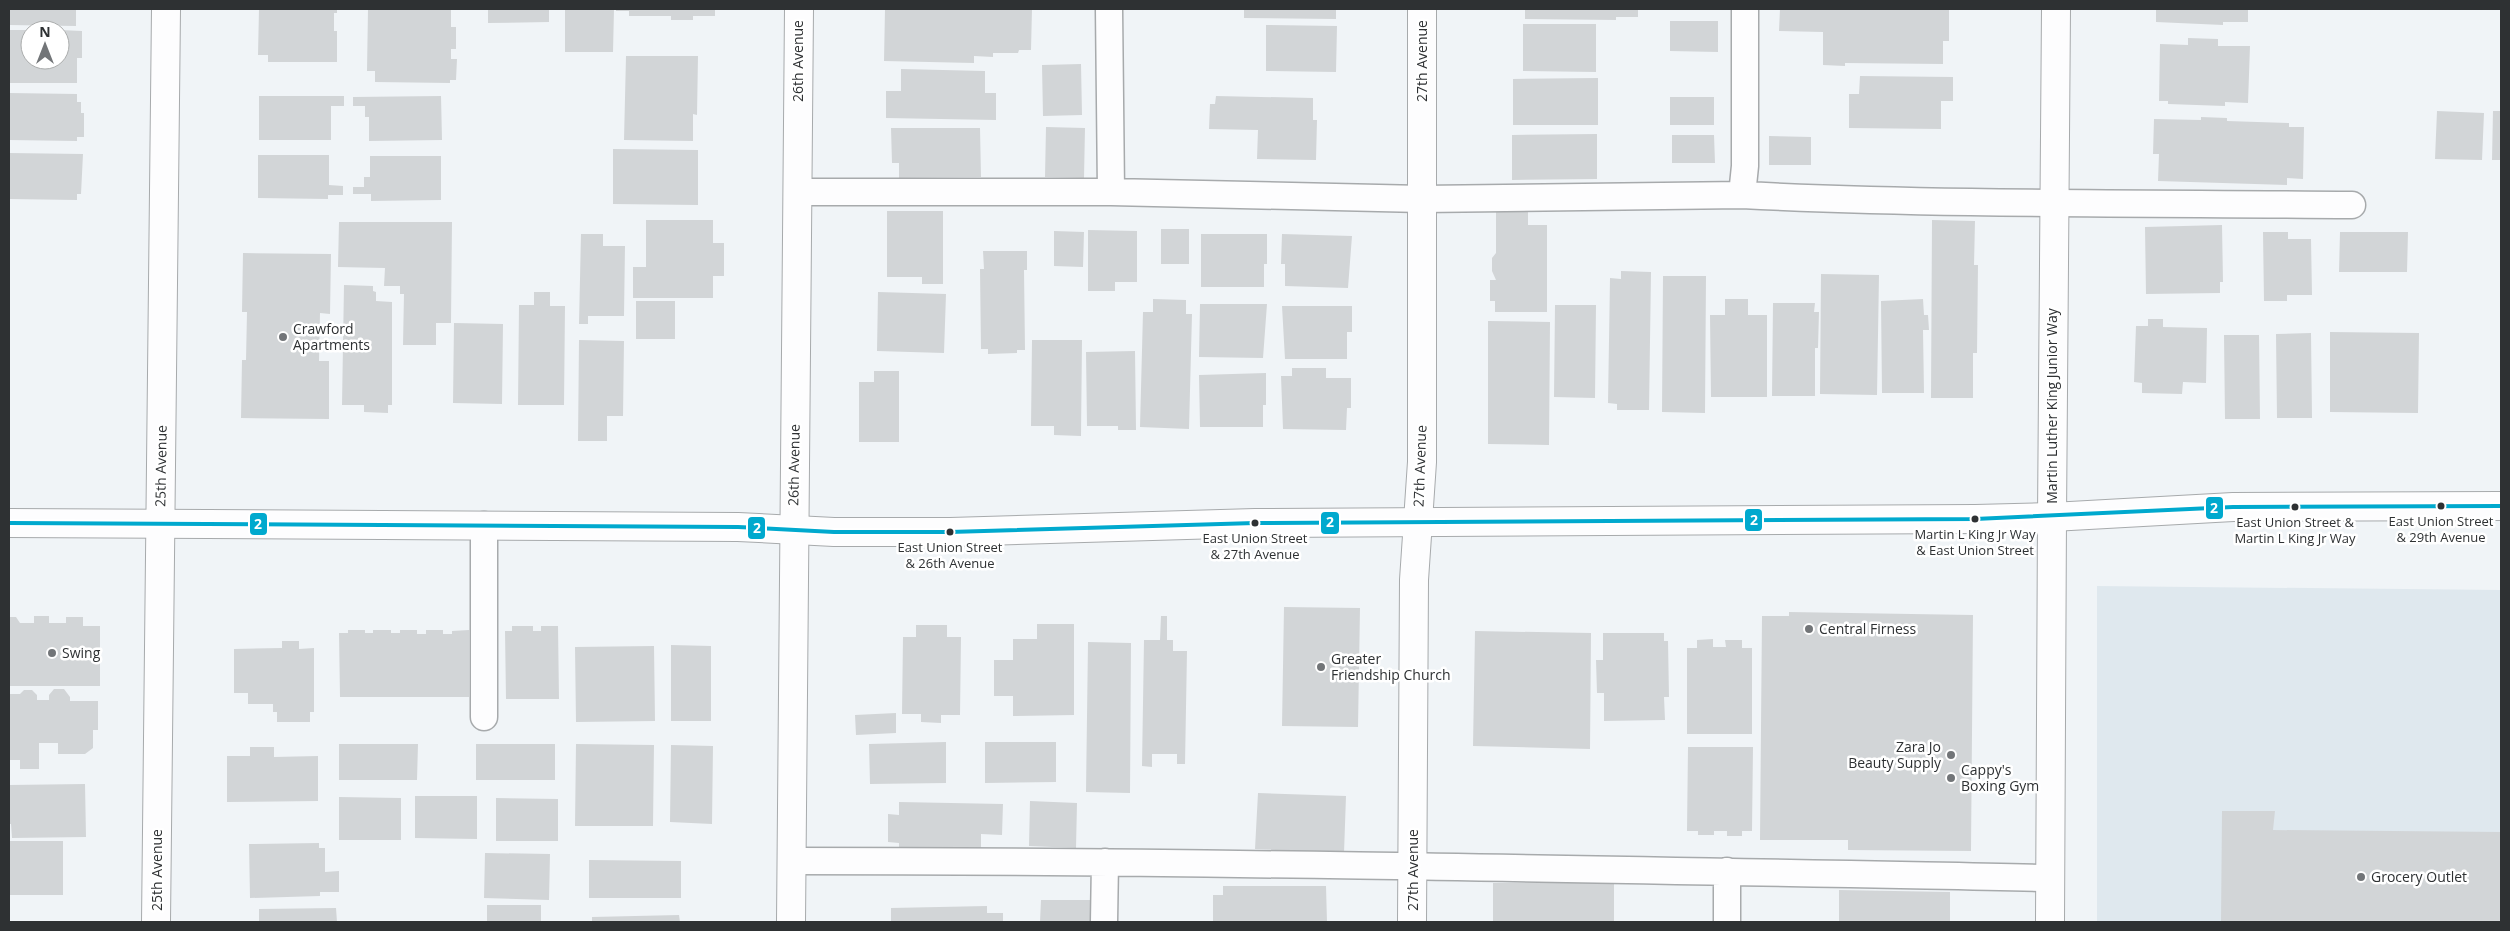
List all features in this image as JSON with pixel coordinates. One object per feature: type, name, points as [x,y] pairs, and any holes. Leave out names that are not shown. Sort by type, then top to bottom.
[{"type":"street","name":"25th Avenue","points":[[156,922],[166,9]]},
{"type":"street","name":"26th Avenue","points":[[791,922],[792,530],[799,9]]},
{"type":"street","name":"27th Avenue","points":[[1412,922],[1414,580],[1422,462],[1422,9]]},
{"type":"street","name":"Martin Luther King Junior Way","points":[[2050,922],[2056,9]]},
{"type":"street","points":[[9,523],[738,526],[792,530],[950,532],[1245,523],[1965,520],[2233,507],[2501,506]]},
{"type":"lane","points":[[1109,9],[1111,192]]},
{"type":"lane","points":[[1742,195],[1745,166],[1745,9]]},
{"type":"lane","points":[[798,192],[1111,192],[1422,199],[1742,195],[1844,200],[2352,204]]},
{"type":"lane","points":[[484,525],[484,717]]},
{"type":"lane","points":[[792,861],[1105,862],[1727,870],[2050,878]]},
{"type":"lane","points":[[1104,922],[1105,862]]},
{"type":"lane","points":[[1727,870],[1727,922]]},
{"type":"shaded area","points":[[2097,586],[2501,590],[2501,922],[2097,922]]},
{"type":"building","points":[[9,9],[76,9],[76,26],[70,26],[70,20],[20,20],[20,25],[9,25]]},
{"type":"building","points":[[259,9],[337,9],[337,13],[334,13],[334,31],[337,31],[337,62],[268,62],[268,55],[258,55]]},
{"type":"building","points":[[368,9],[451,9],[451,27],[456,27],[456,49],[451,49],[451,59],[457,59],[456,80],[450,80],[450,83],[375,82],[375,71],[367,71]]},
{"type":"building","points":[[488,9],[549,9],[549,22],[488,23]]},
{"type":"building","points":[[565,9],[614,9],[613,52],[565,52]]},
{"type":"building","points":[[616,9],[715,9],[715,16],[693,16],[693,20],[671,20],[671,16],[629,16],[629,11],[616,11]]},
{"type":"building","points":[[885,9],[1032,9],[1031,50],[1019,50],[1018,53],[993,53],[993,57],[974,56],[974,63],[884,61]]},
{"type":"building","points":[[1244,9],[1336,9],[1336,19],[1244,18]]},
{"type":"building","points":[[1525,9],[1638,9],[1638,17],[1616,17],[1616,20],[1525,19]]},
{"type":"building","points":[[1780,9],[1949,9],[1949,41],[1943,41],[1943,64],[1845,63],[1845,66],[1823,65],[1823,32],[1779,31]]},
{"type":"building","points":[[2156,9],[2248,9],[2248,22],[2223,22],[2223,25],[2156,22]]},
{"type":"building","points":[[1670,21],[1718,21],[1718,52],[1670,51]]},
{"type":"building","points":[[1523,24],[1596,24],[1596,72],[1523,71]]},
{"type":"building","points":[[1266,25],[1337,26],[1336,72],[1266,71]]},
{"type":"building","points":[[9,30],[20,30],[20,70],[70,70],[70,30],[82,31],[82,58],[77,58],[77,83],[9,83]]},
{"type":"building","points":[[2188,38],[2218,39],[2218,46],[2250,46],[2248,103],[2225,102],[2225,106],[2168,104],[2168,101],[2159,101],[2160,44],[2188,45]]},
{"type":"building","points":[[626,56],[698,56],[697,115],[693,114],[693,141],[624,140]]},
{"type":"building","points":[[1081,64],[1082,115],[1043,116],[1042,65]]},
{"type":"building","points":[[901,69],[985,71],[985,93],[996,93],[996,120],[886,118],[886,91],[901,91]]},
{"type":"building","points":[[1860,76],[1953,77],[1953,101],[1941,101],[1941,129],[1849,128],[1849,94],[1859,94]]},
{"type":"building","points":[[1598,78],[1598,125],[1513,125],[1513,79]]},
{"type":"building","points":[[9,93],[77,94],[77,102],[81,102],[81,113],[84,113],[84,137],[77,137],[77,141],[9,140]]},
{"type":"building","points":[[259,96],[344,96],[344,106],[331,106],[331,140],[259,140]]},
{"type":"building","points":[[441,96],[442,140],[369,141],[369,117],[365,117],[365,106],[353,106],[353,97]]},
{"type":"building","points":[[1216,96],[1313,98],[1313,120],[1317,120],[1316,160],[1257,159],[1258,130],[1209,129],[1210,104],[1215,104]]},
{"type":"building","points":[[1670,97],[1714,97],[1714,125],[1670,125]]},
{"type":"building","points":[[2437,111],[2484,113],[2482,160],[2435,159]]},
{"type":"building","points":[[2493,111],[2501,111],[2501,160],[2492,160]]},
{"type":"building","points":[[2201,117],[2227,118],[2227,121],[2289,123],[2289,127],[2304,127],[2303,179],[2287,178],[2287,185],[2158,181],[2159,154],[2153,154],[2154,119],[2201,120]]},
{"type":"building","points":[[1046,127],[1085,128],[1084,178],[1045,177]]},
{"type":"building","points":[[891,128],[980,128],[981,177],[899,178],[899,163],[892,163]]},
{"type":"building","points":[[1597,134],[1597,179],[1512,180],[1512,135]]},
{"type":"building","points":[[1672,135],[1714,135],[1715,163],[1672,163]]},
{"type":"building","points":[[1769,136],[1811,137],[1811,165],[1769,165]]},
{"type":"building","points":[[613,149],[698,150],[698,205],[613,204]]},
{"type":"building","points":[[9,153],[83,154],[81,194],[77,194],[77,200],[9,199]]},
{"type":"building","points":[[258,155],[329,155],[329,185],[343,186],[343,195],[328,195],[328,199],[258,198]]},
{"type":"building","points":[[370,156],[441,156],[441,200],[371,201],[371,194],[353,194],[353,187],[364,187],[364,177],[370,177]]},
{"type":"building","points":[[887,211],[943,211],[943,284],[922,284],[922,277],[887,277]]},
{"type":"building","points":[[1496,212],[1528,212],[1528,225],[1547,225],[1547,312],[1495,312],[1495,301],[1490,301],[1490,280],[1496,280],[1492,271],[1492,258],[1496,253]]},
{"type":"building","points":[[646,220],[713,220],[713,243],[724,243],[724,276],[713,276],[713,298],[633,298],[633,267],[646,267]]},
{"type":"building","points":[[1932,220],[1975,221],[1974,265],[1978,265],[1977,353],[1973,353],[1973,398],[1931,398]]},
{"type":"building","points":[[339,222],[452,222],[451,323],[436,323],[436,345],[403,345],[404,294],[400,294],[400,286],[384,286],[385,268],[338,267]]},
{"type":"building","points":[[2222,225],[2223,282],[2220,282],[2220,293],[2146,294],[2145,227]]},
{"type":"building","points":[[1161,229],[1189,229],[1189,264],[1161,264]]},
{"type":"building","points":[[1088,230],[1137,231],[1137,282],[1115,282],[1115,291],[1088,291]]},
{"type":"building","points":[[1054,231],[1084,232],[1083,267],[1054,266]]},
{"type":"building","points":[[2263,232],[2288,232],[2288,239],[2311,239],[2312,295],[2287,295],[2287,301],[2264,301]]},
{"type":"building","points":[[2340,232],[2408,232],[2407,272],[2339,272]]},
{"type":"building","points":[[581,234],[603,234],[603,246],[625,246],[624,316],[588,316],[588,324],[579,324]]},
{"type":"building","points":[[1201,234],[1267,234],[1267,264],[1264,264],[1264,287],[1201,287]]},
{"type":"building","points":[[1282,234],[1352,236],[1348,288],[1285,286],[1285,264],[1281,264]]},
{"type":"building","points":[[983,251],[1027,251],[1027,270],[1024,270],[1025,350],[1017,350],[1017,353],[988,354],[988,349],[981,349],[980,269],[984,269]]},
{"type":"building","name":"Crawford Apartments","points":[[243,253],[331,254],[330,314],[320,313],[319,361],[329,361],[329,419],[241,418],[242,360],[246,360],[247,312],[242,312]]},
{"type":"building","points":[[1621,271],[1651,272],[1649,410],[1617,410],[1617,404],[1608,403],[1610,278],[1621,279]]},
{"type":"building","points":[[1821,274],[1879,275],[1877,395],[1820,394]]},
{"type":"building","points":[[1663,276],[1706,276],[1705,413],[1662,412]]},
{"type":"building","points":[[344,285],[373,286],[373,291],[376,292],[376,301],[392,302],[392,405],[388,405],[388,413],[364,412],[364,405],[342,405]]},
{"type":"building","points":[[534,292],[550,292],[550,306],[565,306],[564,405],[518,405],[519,305],[534,305]]},
{"type":"building","points":[[878,292],[946,294],[944,353],[877,351]]},
{"type":"building","points":[[1153,299],[1186,300],[1186,314],[1192,314],[1189,429],[1140,427],[1143,312],[1153,312]]},
{"type":"building","points":[[1725,299],[1748,299],[1748,315],[1767,315],[1767,397],[1711,397],[1710,315],[1725,315]]},
{"type":"building","points":[[1923,299],[1924,315],[1928,315],[1929,330],[1923,330],[1924,393],[1882,393],[1881,301]]},
{"type":"building","points":[[636,301],[675,301],[675,339],[636,339]]},
{"type":"building","points":[[1773,303],[1815,303],[1814,312],[1819,312],[1818,348],[1815,348],[1815,396],[1772,396]]},
{"type":"building","points":[[1200,304],[1267,304],[1263,358],[1199,357]]},
{"type":"building","points":[[1555,305],[1596,305],[1595,398],[1554,397]]},
{"type":"building","points":[[1282,306],[1352,306],[1352,332],[1347,332],[1347,359],[1285,359]]},
{"type":"building","points":[[2148,319],[2163,319],[2163,327],[2207,328],[2206,383],[2183,382],[2182,394],[2142,393],[2142,383],[2134,382],[2136,326],[2148,326]]},
{"type":"building","points":[[1488,321],[1550,322],[1549,445],[1488,444]]},
{"type":"building","points":[[454,323],[503,324],[502,404],[453,403]]},
{"type":"building","points":[[2330,332],[2419,333],[2418,413],[2330,412]]},
{"type":"building","points":[[2311,333],[2312,418],[2277,418],[2276,334]]},
{"type":"building","points":[[2224,335],[2259,335],[2260,419],[2225,419]]},
{"type":"building","points":[[579,340],[624,341],[623,416],[607,416],[607,441],[578,441]]},
{"type":"building","points":[[1032,340],[1082,340],[1081,436],[1054,435],[1054,426],[1031,426]]},
{"type":"building","points":[[1135,351],[1136,430],[1118,430],[1118,426],[1087,426],[1086,352]]},
{"type":"building","points":[[1292,368],[1326,368],[1326,378],[1351,378],[1351,408],[1347,408],[1346,430],[1283,429],[1281,376],[1292,376]]},
{"type":"building","points":[[874,371],[899,371],[899,442],[859,442],[859,382],[874,382]]},
{"type":"building","points":[[1266,373],[1266,405],[1263,405],[1263,427],[1200,427],[1199,375]]},
{"type":"building","name":"Greater Friendship Church","points":[[1284,607],[1360,608],[1358,727],[1282,726]]},
{"type":"building","points":[[1789,612],[1973,615],[1971,851],[1848,850],[1848,840],[1760,840],[1762,616],[1789,616]]},
{"type":"building","points":[[34,616],[49,616],[49,623],[66,623],[66,617],[83,617],[83,626],[100,626],[100,686],[9,686],[9,617],[16,617],[20,623],[34,623]]},
{"type":"building","points":[[1161,616],[1167,616],[1167,640],[1173,640],[1173,651],[1187,651],[1185,764],[1177,764],[1177,754],[1152,754],[1152,767],[1142,766],[1144,640],[1160,640]]},
{"type":"building","points":[[1037,624],[1074,624],[1074,715],[1013,716],[1013,696],[994,696],[994,660],[1013,660],[1013,639],[1037,639]]},
{"type":"building","points":[[916,625],[947,625],[947,637],[961,637],[960,715],[941,715],[941,723],[921,722],[921,714],[902,714],[903,637],[916,637]]},
{"type":"building","points":[[512,626],[533,626],[533,631],[541,631],[541,626],[558,626],[559,699],[506,699],[505,631],[512,631]]},
{"type":"building","points":[[348,630],[365,630],[365,633],[373,633],[373,630],[391,630],[391,633],[400,633],[400,630],[417,630],[417,634],[426,634],[426,630],[443,630],[443,634],[452,634],[452,631],[469,630],[469,697],[340,697],[339,633],[348,633]]},
{"type":"building","points":[[1475,631],[1591,633],[1590,749],[1473,746]]},
{"type":"building","points":[[1603,633],[1664,633],[1664,641],[1668,641],[1669,697],[1664,697],[1665,720],[1604,721],[1604,693],[1597,693],[1596,660],[1603,660]]},
{"type":"building","points":[[1713,639],[1713,647],[1726,647],[1725,640],[1742,640],[1742,648],[1752,648],[1752,734],[1687,734],[1687,648],[1697,648],[1697,640]]},
{"type":"building","points":[[282,641],[299,641],[299,649],[314,648],[314,712],[310,712],[310,722],[277,722],[277,712],[273,712],[273,704],[248,704],[248,693],[234,693],[234,649],[282,648]]},
{"type":"building","points":[[1088,642],[1131,643],[1130,793],[1086,792]]},
{"type":"building","points":[[671,645],[711,646],[711,721],[671,721]]},
{"type":"building","points":[[654,646],[655,721],[576,722],[575,647]]},
{"type":"building","points":[[54,689],[64,689],[70,697],[70,701],[98,701],[98,730],[93,730],[93,748],[85,754],[58,754],[58,743],[39,743],[39,769],[20,769],[20,760],[9,760],[9,694],[20,694],[24,690],[32,690],[37,695],[37,700],[49,700],[49,695]]},
{"type":"building","points":[[896,713],[896,733],[856,735],[855,715]]},
{"type":"building","points":[[946,742],[946,783],[870,784],[869,744]]},
{"type":"building","points":[[985,742],[1056,742],[1056,782],[985,783]]},
{"type":"building","points":[[339,744],[418,744],[417,780],[339,780]]},
{"type":"building","points":[[476,744],[555,744],[555,780],[476,780]]},
{"type":"building","points":[[576,744],[654,745],[653,826],[575,826]]},
{"type":"building","points":[[671,745],[713,746],[712,824],[670,822]]},
{"type":"building","points":[[250,747],[274,747],[274,757],[318,756],[318,801],[227,802],[227,756],[250,756]]},
{"type":"building","points":[[1688,747],[1753,747],[1752,831],[1742,831],[1742,836],[1727,836],[1727,831],[1714,831],[1714,835],[1698,835],[1698,831],[1687,831]]},
{"type":"building","points":[[85,784],[86,837],[12,838],[11,824],[9,824],[9,785]]},
{"type":"building","points":[[1258,793],[1346,796],[1344,853],[1255,849]]},
{"type":"building","points":[[415,796],[477,796],[477,839],[415,838]]},
{"type":"building","points":[[339,797],[401,798],[401,840],[339,840]]},
{"type":"building","points":[[496,798],[558,799],[558,841],[496,841]]},
{"type":"building","points":[[1030,801],[1077,803],[1076,848],[1029,846]]},
{"type":"building","points":[[899,802],[1003,804],[1002,835],[981,834],[981,850],[909,853],[909,848],[899,848],[899,843],[888,842],[888,814],[899,815]]},
{"type":"building","name":"Grocery Outlet","points":[[2222,811],[2275,811],[2273,830],[2501,832],[2501,922],[2221,922]]},
{"type":"building","points":[[9,841],[63,841],[63,895],[9,895]]},
{"type":"building","points":[[319,843],[319,848],[325,848],[325,872],[339,871],[339,892],[320,892],[320,896],[250,898],[249,844]]},
{"type":"building","points":[[485,853],[550,854],[549,900],[484,898]]},
{"type":"building","points":[[589,860],[681,861],[681,898],[589,898]]},
{"type":"building","points":[[1614,882],[1614,922],[1493,922],[1493,883]]},
{"type":"building","points":[[1223,886],[1326,886],[1327,922],[1213,922],[1213,895],[1223,895]]},
{"type":"building","points":[[1839,890],[1950,892],[1950,922],[1839,922]]},
{"type":"building","points":[[1041,900],[1090,900],[1090,922],[1040,922]]},
{"type":"building","points":[[487,905],[541,905],[541,922],[487,922]]},
{"type":"building","points":[[987,906],[987,913],[1003,913],[1003,922],[891,922],[891,908]]},
{"type":"building","points":[[336,908],[337,922],[259,922],[259,909]]},
{"type":"building","points":[[679,915],[680,922],[592,922],[592,917]]},
{"type":"transit line","name":"2","points":[[9,523],[738,527],[834,532],[950,532],[1255,523],[1975,519],[2233,507],[2501,506]]},
{"type":"place","name":"Crawford Apartments","points":[[283,337]]},
{"type":"place","name":"East Union Street & 29th Avenue","points":[[2441,506]]},
{"type":"place","name":"East Union Street & Martin L King Jr Way","points":[[2295,507]]},
{"type":"place","name":"Martin L King Jr Way & East Union Street","points":[[1975,519]]},
{"type":"place","name":"East Union Street & 27th Avenue","points":[[1255,523]]},
{"type":"place","name":"East Union Street & 26th Avenue","points":[[950,532]]},
{"type":"place","name":"Central Firness","points":[[1809,629]]},
{"type":"place","name":"Swing","points":[[52,653]]},
{"type":"place","name":"Greater Friendship Church","points":[[1321,667]]},
{"type":"place","name":"Zara Jo Beauty Supply","points":[[1951,755]]},
{"type":"place","name":"Cappy's Boxing Gym","points":[[1951,778]]},
{"type":"place","name":"Grocery Outlet","points":[[2361,877]]}]
